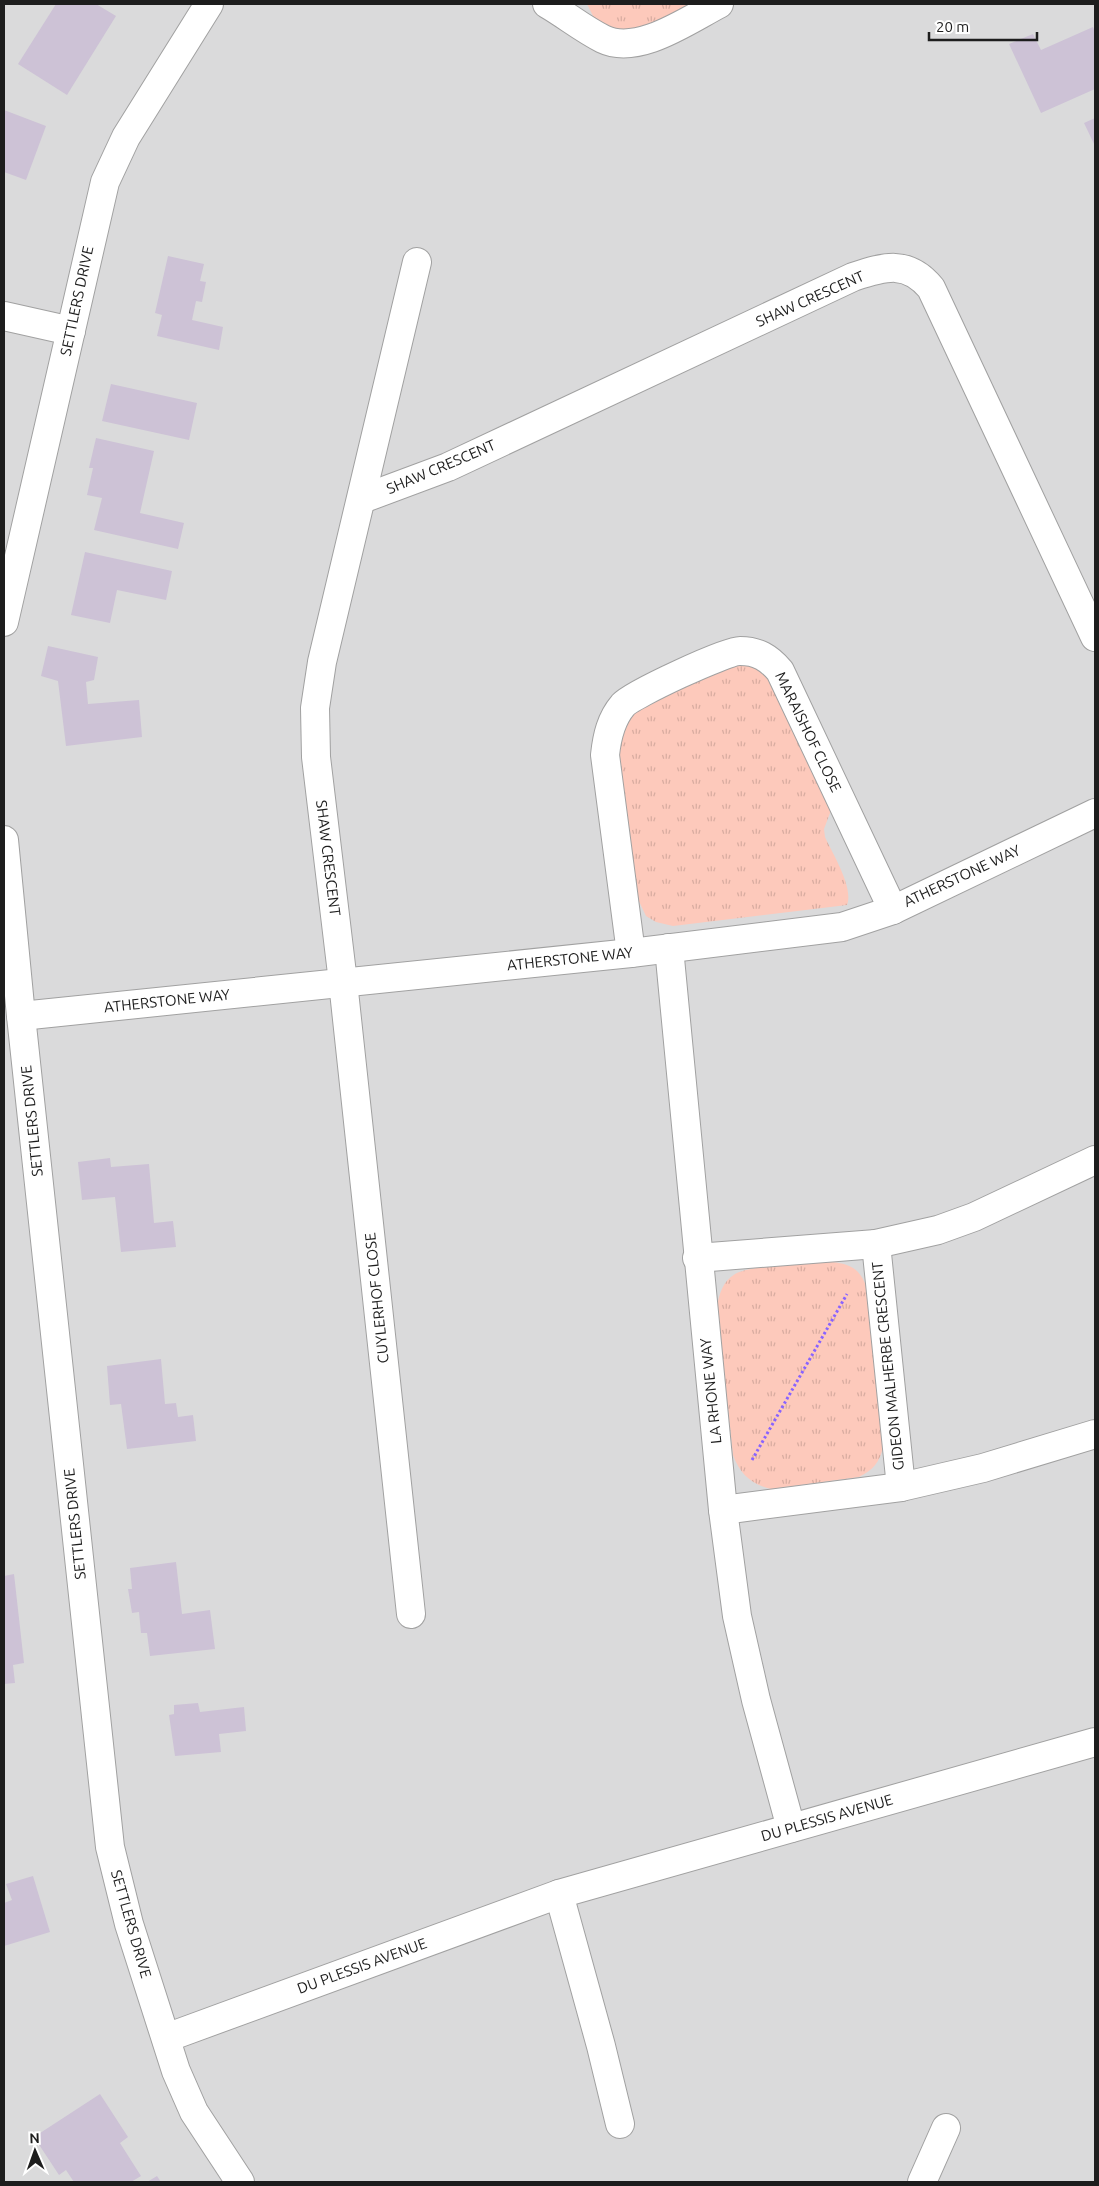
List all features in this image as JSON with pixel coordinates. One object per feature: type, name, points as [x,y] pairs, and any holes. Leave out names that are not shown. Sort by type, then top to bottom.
[{"type":"street","name":"SETTLERS DRIVE","points":[[5,607],[99,201],[113,162],[126,137],[209,4]]},
{"type":"street","points":[[551,5],[603,39],[627,44],[648,40],[720,4]]},
{"type":"street","name":"SHAW CRESCENT","points":[[343,982],[316,758],[315,708],[322,662],[417,262]]},
{"type":"street","name":"SHAW CRESCENT","points":[[362,499],[448,467],[853,277],[881,268],[899,268],[912,272],[922,278],[931,288],[1095,637]]},
{"type":"street","points":[[4,316],[70,331]]},
{"type":"street","name":"MARAISHOF CLOSE","points":[[631,952],[605,754],[607,738],[615,716],[632,698],[721,657],[739,651],[769,658],[780,671],[892,910]]},
{"type":"street","name":"ATHERSTONE WAY","points":[[21,1016],[669,948],[842,927],[892,910],[1095,813]]},
{"type":"street","name":"SETTLERS DRIVE","points":[[4,840],[21,1016],[110,1847],[122,1900],[176,2071],[194,2112],[240,2182]]},
{"type":"street","name":"LA RHONE WAY","points":[[669,948],[697,1258],[723,1510],[737,1616],[756,1700],[791,1828]]},
{"type":"street","name":"CUYLERHOF CLOSE","points":[[343,982],[412,1614]]},
{"type":"street","name":"GIDEON MALHERBE CRESCENT","points":[[697,1258],[876,1244],[938,1230],[974,1217],[1095,1160]]},
{"type":"street","name":"GIDEON MALHERBE CRESCENT","points":[[876,1244],[901,1487]]},
{"type":"street","name":"GIDEON MALHERBE CRESCENT","points":[[723,1510],[901,1487],[983,1468],[1095,1434]]},
{"type":"street","name":"DU PLESSIS AVENUE","points":[[166,2038],[559,1894],[1095,1742]]},
{"type":"street","points":[[559,1894],[601,2046],[620,2124]]},
{"type":"street","points":[[922,2182],[946,2128]]},
{"type":"path","points":[[748,1467],[851,1287]]},
{"type":"shaded area","points":[[4,4],[1095,4],[1095,2182],[4,2182]]},
{"type":"green space","points":[[587,4],[696,4],[638,31],[614,33],[595,20]]},
{"type":"green space","points":[[735,661],[763,664],[833,805],[824,829],[825,837],[848,889],[847,905],[673,926],[656,922],[646,916],[634,891],[618,742],[625,718]]},
{"type":"green space","points":[[832,1262],[846,1265],[856,1270],[863,1279],[868,1292],[882,1452],[875,1465],[859,1477],[771,1489],[747,1477],[739,1468],[733,1455],[717,1307],[719,1297],[727,1280],[735,1274],[744,1271],[768,1266]]},
{"type":"building","points":[[56,4],[96,4],[116,16],[67,95],[18,64]]},
{"type":"building","points":[[1093,27],[1095,32],[1095,89],[1041,113],[1009,44],[1033,34],[1041,50]]},
{"type":"building","points":[[4,110],[46,126],[26,180],[4,172]]},
{"type":"building","points":[[1095,118],[1095,146],[1084,123]]},
{"type":"building","points":[[168,256],[204,264],[200,281],[206,282],[202,302],[196,301],[192,320],[223,327],[219,350],[157,336],[162,315],[155,313]]},
{"type":"building","points":[[111,384],[197,403],[189,440],[102,421]]},
{"type":"building","points":[[96,438],[154,451],[140,513],[184,523],[178,549],[94,530],[102,498],[87,495],[93,468],[89,468]]},
{"type":"building","points":[[85,552],[172,571],[166,600],[117,590],[110,623],[71,615]]},
{"type":"building","points":[[48,646],[98,657],[94,680],[86,682],[88,704],[139,700],[142,737],[66,746],[58,681],[41,676]]},
{"type":"building","points":[[110,1158],[111,1167],[149,1164],[154,1223],[173,1221],[176,1247],[121,1252],[115,1197],[82,1200],[78,1162]]},
{"type":"building","points":[[161,1359],[165,1404],[176,1403],[178,1417],[193,1415],[196,1441],[127,1449],[121,1404],[110,1405],[107,1366]]},
{"type":"building","points":[[176,1562],[182,1614],[210,1610],[215,1649],[150,1656],[147,1633],[141,1633],[139,1612],[132,1613],[128,1589],[132,1589],[130,1568]]},
{"type":"building","points":[[14,1574],[24,1663],[13,1665],[15,1683],[4,1684],[4,1576]]},
{"type":"building","points":[[198,1703],[200,1712],[244,1707],[246,1731],[219,1734],[221,1752],[175,1756],[169,1715],[174,1714],[174,1705]]},
{"type":"building","points":[[33,1876],[50,1932],[4,1946],[4,1903],[12,1900],[6,1884]]},
{"type":"building","points":[[100,2094],[128,2137],[120,2143],[141,2176],[131,2182],[74,2182],[66,2170],[59,2175],[34,2137]]},
{"type":"building","points":[[157,2176],[161,2182],[147,2182]]}]
